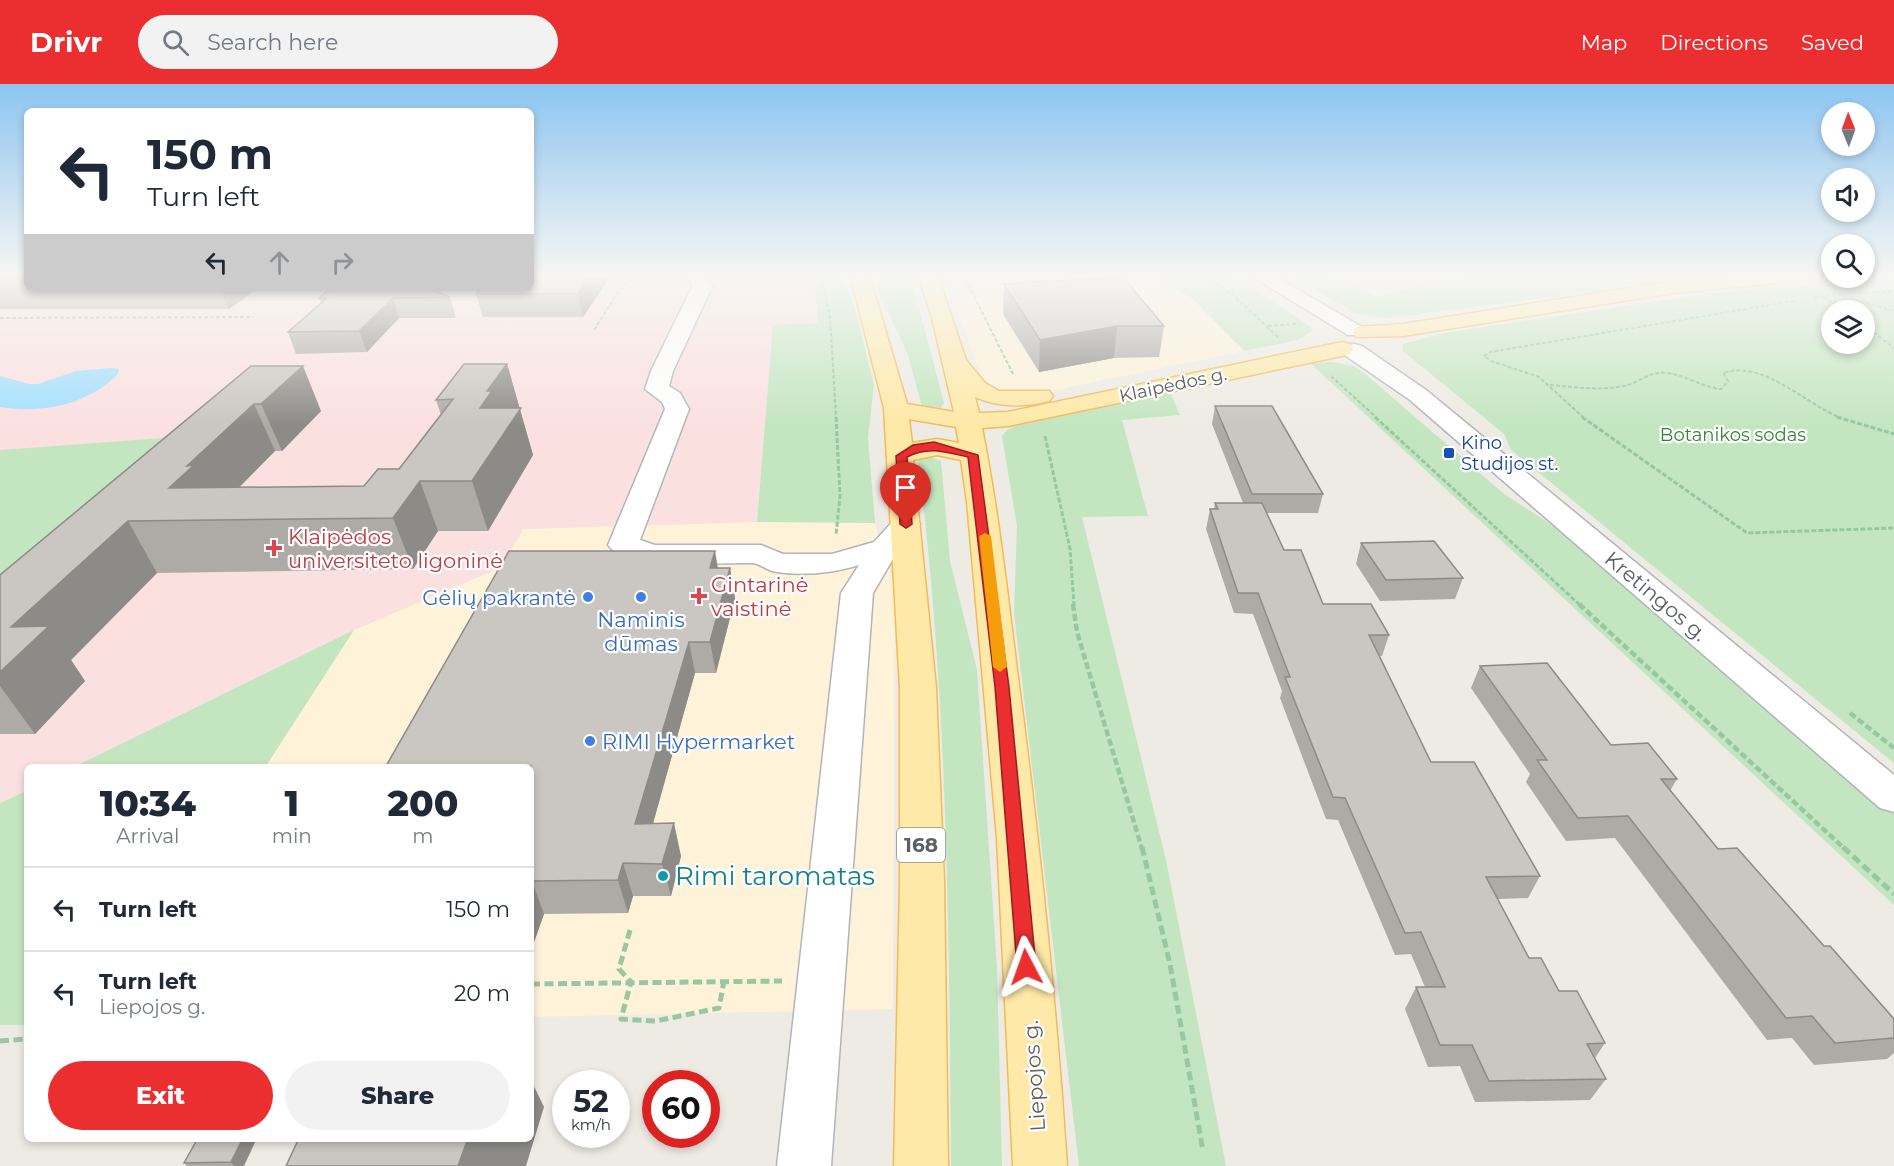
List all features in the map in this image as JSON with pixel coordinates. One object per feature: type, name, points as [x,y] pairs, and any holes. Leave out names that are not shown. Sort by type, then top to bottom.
[{"type":"main road","name":"168","points":[[875,324],[896,408],[901,456],[896,536],[918,688],[922,881],[921,1166]]},
{"type":"main road","name":"Liepojos g.","points":[[943,324],[956,364],[969,422],[1002,687],[1021,882],[1040,1166]]},
{"type":"main road","points":[[901,456],[917,448],[934,446],[975,468],[992,466],[990,437],[993,430],[1033,406],[1300,351],[1356,343],[1403,330],[1442,324]]},
{"type":"main road","points":[[956,364],[967,371],[976,387],[984,392],[1033,406]]},
{"type":"main road","points":[[896,408],[932,419],[969,422],[1008,419]]},
{"type":"street","points":[[684,324],[662,371],[657,389],[672,398],[677,409],[623,545],[654,554],[760,554],[777,563],[833,563],[896,536]]},
{"type":"street","name":"Kretingos g.","points":[[1330,324],[1356,343]]},
{"type":"street","name":"Kretingos g.","points":[[1335,324],[1894,797]]},
{"type":"street","points":[[1370,324],[1426,327]]},
{"type":"street","points":[[1300,351],[1343,359],[1356,343]]},
{"type":"street","points":[[804,1166],[822,984],[824,929],[857,593],[896,536]]},
{"type":"street","points":[[833,563],[857,593]]},
{"type":"path","points":[[594,330],[597,324]]},
{"type":"path","points":[[830,324],[840,496],[833,563]]},
{"type":"path","points":[[988,324],[1020,390],[1033,406],[1052,461],[1070,549],[1070,577],[1077,632],[1144,856],[1170,964],[1203,1151]]},
{"type":"path","points":[[1265,324],[1300,351],[1894,894]]},
{"type":"path","points":[[1653,324],[1490,352],[1484,356],[1491,361],[1539,377],[1583,418],[1747,533],[1894,528]]},
{"type":"path","points":[[1875,333],[1894,348]]},
{"type":"path","points":[[1550,385],[1601,390],[1628,386],[1658,373],[1676,374],[1705,389],[1721,389],[1728,381],[1723,374],[1729,369],[1747,371],[1775,382],[1828,413],[1894,434]]},
{"type":"path","points":[[630,930],[619,969],[631,982]]},
{"type":"path","points":[[631,982],[621,1019],[656,1021],[719,1008],[724,981]]},
{"type":"path","points":[[534,984],[782,981]]},
{"type":"path","points":[[0,1041],[24,1039]]},
{"type":"shaded area","name":"Klaipėdos universiteto ligoninė","points":[[0,324],[784,324],[773,325],[757,522],[523,529],[502,567],[354,630],[80,764],[24,764],[24,792],[0,803],[0,579],[163,439],[0,450]]},
{"type":"shaded area","points":[[962,324],[1218,324],[1244,351],[1032,395],[1010,396],[985,387]]},
{"type":"shaded area","points":[[757,522],[875,523],[895,585],[893,1009],[534,1017],[534,764],[267,764],[354,630],[502,567],[522,529]]},
{"type":"green space","points":[[859,324],[874,385],[868,438],[875,523],[757,522],[773,325]]},
{"type":"green space","points":[[894,324],[923,324],[944,403],[940,409],[933,411],[922,407],[908,355]]},
{"type":"green space","points":[[1218,324],[1307,324],[1311,327],[1312,331],[1298,340],[1244,351]]},
{"type":"green space","name":"Botanikos sodas","points":[[1501,324],[1821,324],[1821,354],[1875,354],[1875,324],[1894,324],[1894,763],[1511,450],[1504,434],[1403,351],[1403,344],[1444,333]]},
{"type":"green space","points":[[1333,362],[1353,366],[1362,371],[1504,494],[1570,537],[1894,814],[1894,905],[1310,363]]},
{"type":"green space","points":[[1170,392],[1180,415],[1122,420],[1148,516],[1082,517],[1166,860],[1226,1166],[1079,1166],[1014,613],[1017,526],[1002,436],[1007,430],[1018,425]]},
{"type":"green space","points":[[164,438],[0,579],[0,450]]},
{"type":"green space","points":[[928,456],[941,461],[950,561],[977,670],[997,968],[1002,1166],[951,1166],[948,901],[941,724],[936,636],[918,461]]},
{"type":"green space","points":[[354,630],[267,764],[80,764]]},
{"type":"green space","points":[[24,792],[24,1025],[0,1025],[0,803]]},
{"type":"water","points":[[119,369],[113,379],[96,391],[70,403],[28,409],[0,407],[0,376],[29,384],[38,384],[76,371]]},
{"type":"building","points":[[297,324],[366,324],[359,331],[288,332]]},
{"type":"building","points":[[1030,324],[1164,326],[1117,326],[1040,340]]},
{"type":"building","points":[[464,364],[507,364],[487,391],[492,391],[480,408],[521,408],[472,481],[420,481],[393,518],[128,521],[11,627],[49,626],[0,672],[0,575],[251,366],[303,366],[261,404],[254,404],[187,466],[194,465],[169,488],[364,486],[378,469],[399,469],[453,399],[436,400]]},
{"type":"building","points":[[1215,406],[1272,406],[1323,494],[1252,494]]},
{"type":"building","points":[[1215,503],[1262,503],[1284,550],[1301,550],[1323,604],[1371,604],[1389,635],[1369,635],[1431,762],[1474,762],[1540,876],[1486,877],[1529,958],[1541,958],[1559,991],[1577,991],[1605,1043],[1587,1044],[1606,1079],[1489,1081],[1472,1045],[1440,1045],[1416,987],[1445,987],[1421,932],[1405,933],[1345,798],[1333,797],[1285,677],[1290,677],[1258,593],[1238,593],[1210,509],[1218,509]]},
{"type":"building","points":[[1434,541],[1463,578],[1386,580],[1361,543]]},
{"type":"building","points":[[509,551],[715,551],[710,568],[730,568],[710,642],[689,642],[635,824],[674,823],[662,864],[623,863],[618,880],[534,881],[534,764],[387,764]]},
{"type":"building","points":[[1547,663],[1611,745],[1648,743],[1677,779],[1661,779],[1718,849],[1737,848],[1824,946],[1830,946],[1894,1019],[1894,1038],[1835,1043],[1812,1016],[1786,1018],[1628,816],[1578,818],[1537,760],[1547,760],[1480,666]]},
{"type":"building","points":[[196,1142],[241,1142],[231,1162],[184,1163]]},
{"type":"building","points":[[297,1142],[467,1142],[458,1166],[286,1166]]},
{"type":"slow traffic","points":[[985,536],[1000,667]]},
{"type":"place","name":"Kino Studijos st.","points":[[1449,453]]},
{"type":"place","name":"Klaipėdos universiteto ligoninė","points":[[274,548]]},
{"type":"place","name":"Gintarinė vaistinė","points":[[699,596]]},
{"type":"place","name":"Gėlių pakrantė","points":[[588,597]]},
{"type":"place","name":"Naminis dūmas","points":[[641,597]]},
{"type":"place","name":"RIMI Hypermarket","points":[[590,741]]},
{"type":"place","name":"Rimi taromatas","points":[[663,876]]},
{"type":"route","points":[[906,524],[901,456],[917,448],[934,446],[948,447],[973,455],[987,551],[1002,687],[1021,882],[1026,967]]}]
